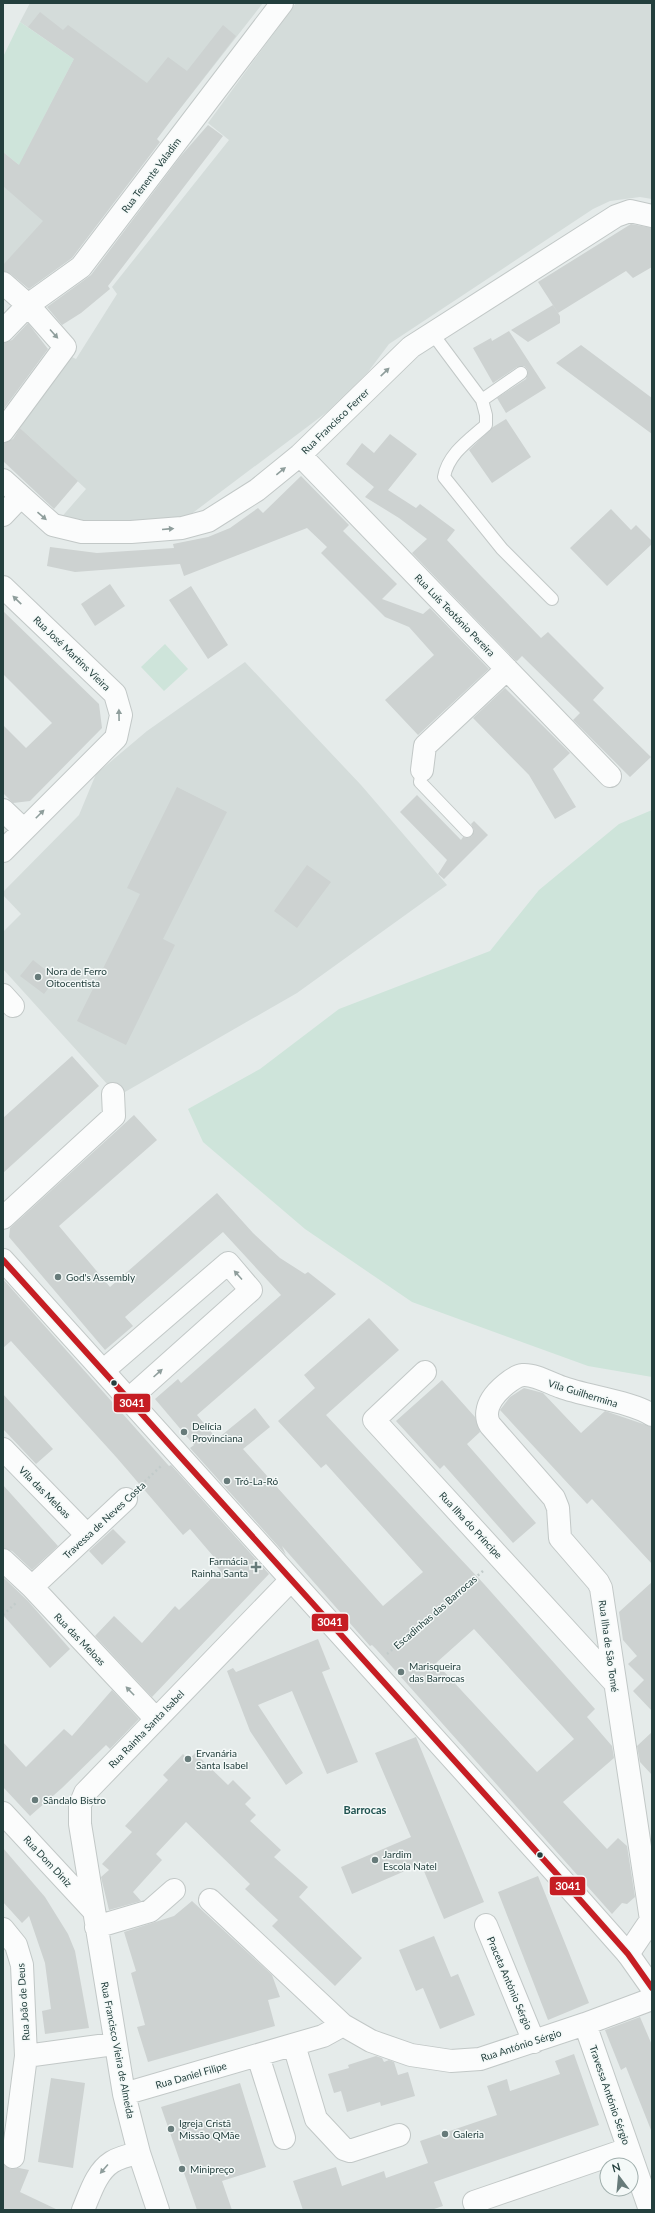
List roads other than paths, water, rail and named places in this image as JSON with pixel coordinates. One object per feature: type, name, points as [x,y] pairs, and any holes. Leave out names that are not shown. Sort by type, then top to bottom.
[{"type":"street","name":"Rua Tenente Valadim","points":[[3,331],[28,305],[81,267],[282,3]]},
{"type":"street","name":"Rua Francisco Ferrer","points":[[3,480],[53,526],[82,532],[131,532],[182,528],[208,521],[257,490],[300,455],[411,347],[616,216],[630,211],[652,216]]},
{"type":"street","points":[[3,282],[28,305],[65,347],[3,431]]},
{"type":"street","name":"Rua Luís Teotónio Pereira","points":[[300,455],[610,776]]},
{"type":"street","points":[[3,515],[20,497]]},
{"type":"street","name":"Rua José Martins Vieira","points":[[3,587],[115,694],[121,715],[116,738],[3,851]]},
{"type":"street","points":[[422,770],[425,746],[507,669]]},
{"type":"street","points":[[3,810],[24,830]]},
{"type":"street","points":[[3,1218],[114,1116],[113,1094]]},
{"type":"street","points":[[104,1370],[228,1263],[251,1290],[129,1399]]},
{"type":"street","points":[[5,1266],[104,1370],[291,1580],[372,1667],[628,1954],[652,1988]]},
{"type":"street","name":"Rua Ilha do Príncipe","points":[[425,1372],[374,1420],[614,1682]]},
{"type":"street","name":"Vila Guilhermina","points":[[514,1378],[527,1375],[579,1394],[640,1409],[652,1415]]},
{"type":"street","name":"Rua Ilha de São Tomé","points":[[514,1378],[494,1396],[489,1404],[487,1419],[490,1425],[554,1498],[558,1508],[560,1538],[600,1586],[651,1920],[628,1954]]},
{"type":"street","name":"Vila das Meloas","points":[[3,1449],[87,1535]]},
{"type":"street","name":"Travessa de Neves Costa","points":[[32,1587],[126,1499]]},
{"type":"street","name":"Rua das Meloas","points":[[3,1560],[32,1587],[156,1719]]},
{"type":"street","name":"Rua Rainha Santa Isabel","points":[[95,1919],[80,1824],[82,1799],[85,1793],[291,1580]]},
{"type":"street","name":"Rua Dom Diniz","points":[[3,1813],[95,1919]]},
{"type":"street","points":[[95,1919],[150,1912],[174,1890]]},
{"type":"street","name":"Rua António Sérgio","points":[[210,1900],[343,2025],[363,2037],[399,2051],[444,2060],[480,2059],[534,2042],[652,2000]]},
{"type":"street","name":"Rua Francisco Vieira de Almeida","points":[[95,1919],[114,2044],[124,2094],[139,2153],[158,2210]]},
{"type":"street","name":"Praceta António Sérgio","points":[[486,1925],[534,2042]]},
{"type":"street","name":"Rua João de Deus","points":[[3,1929],[16,1945],[22,1965],[26,2056],[13,2157]]},
{"type":"street","name":"Travessa António Sérgio","points":[[586,2024],[650,2210]]},
{"type":"street","points":[[343,2025],[327,2035],[294,2045],[316,2119],[344,2149],[350,2150],[399,2135]]},
{"type":"street","name":"Rua João de Deus","points":[[26,2056],[114,2044]]},
{"type":"street","name":"Rua Daniel Filipe","points":[[124,2094],[294,2045]]},
{"type":"street","points":[[258,2056],[284,2138]]},
{"type":"street","points":[[477,2210],[474,2202],[628,2149]]},
{"type":"street","points":[[83,2210],[97,2179],[108,2165],[117,2159],[139,2153]]},
{"type":"lane","points":[[432,333],[482,400],[486,415],[486,425],[459,449],[446,468],[444,477],[502,549],[552,599]]},
{"type":"lane","points":[[482,400],[521,374]]},
{"type":"lane","points":[[422,770],[420,782],[467,831]]},
{"type":"place","name":"Nora de Ferro Oitocentista","points":[[38,977]]},
{"type":"place","name":"God's Assembly","points":[[58,1277]]},
{"type":"place","name":"Delícia Provinciana","points":[[184,1432]]},
{"type":"place","name":"Tró-La-Ró","points":[[227,1481]]},
{"type":"place","name":"Farmácia Rainha Santa","points":[[256,1567]]},
{"type":"place","name":"Marisqueira das Barrocas","points":[[401,1672]]},
{"type":"place","name":"Ervanária Santa Isabel","points":[[188,1759]]},
{"type":"place","name":"Sândalo Bistro","points":[[35,1800]]},
{"type":"place","name":"Jardim Escola Natel","points":[[375,1860]]},
{"type":"place","name":"Igreja Cristã Missão QMãe","points":[[171,2129]]},
{"type":"place","name":"Galeria","points":[[445,2134]]},
{"type":"place","name":"Minipreço","points":[[182,2169]]},
{"type":"district","name":"Barrocas","points":[[365,1809]]}]
